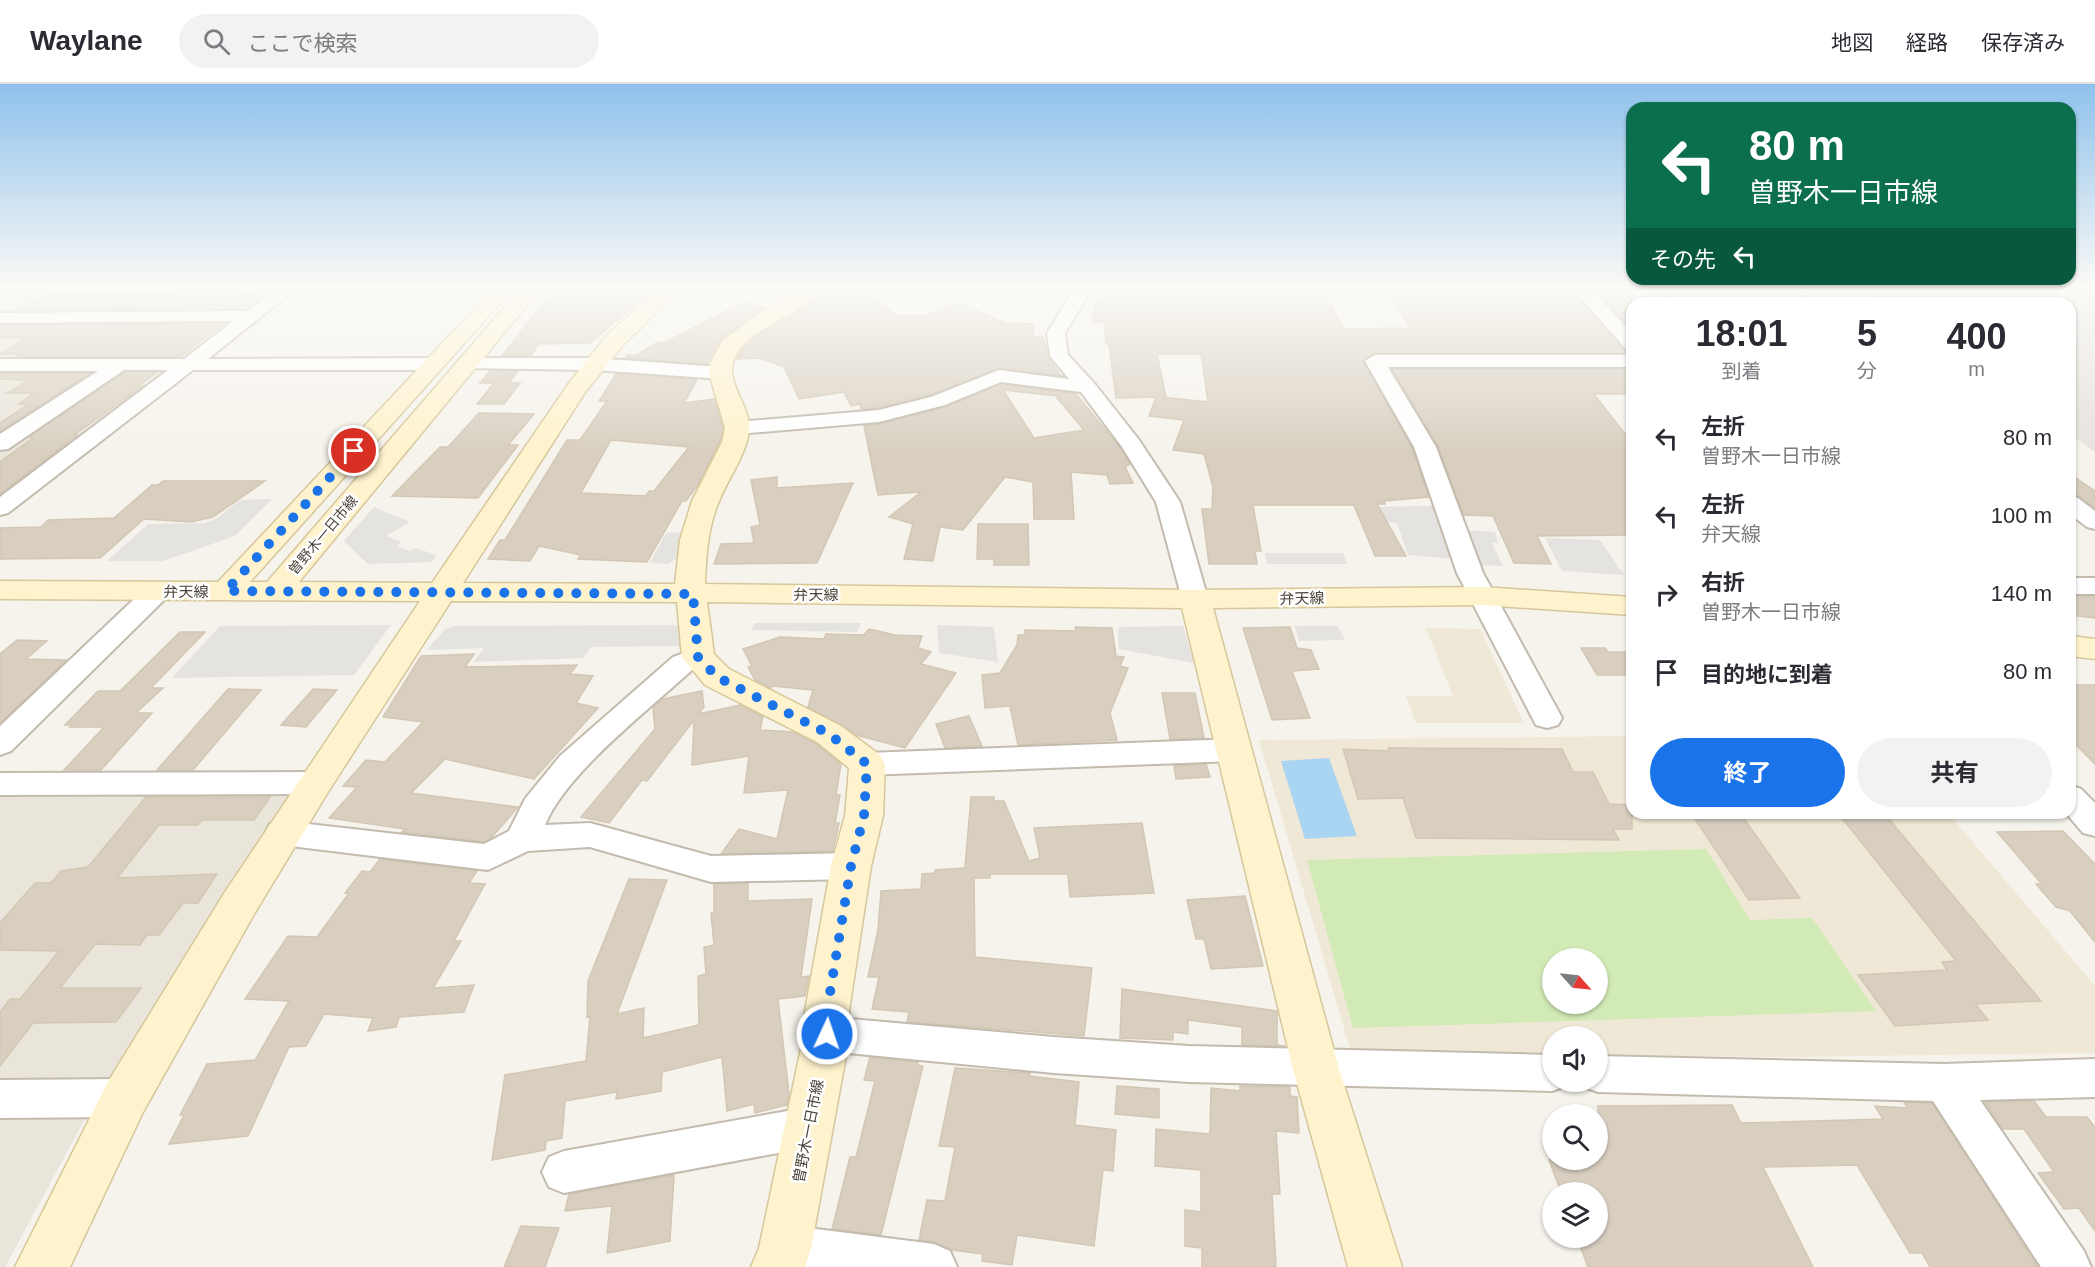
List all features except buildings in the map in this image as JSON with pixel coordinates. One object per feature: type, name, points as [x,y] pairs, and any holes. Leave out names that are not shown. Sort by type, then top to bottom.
[{"type":"street","points":[[0,508],[217,342]]},
{"type":"street","points":[[226,591],[455,342]]},
{"type":"street","name":"曽野木一日市線","points":[[276,591],[485,342]]},
{"type":"street","points":[[42,1267],[125,1098],[282,833],[594,364],[613,342]]},
{"type":"street","points":[[734,342],[722,362],[721,373],[737,428],[734,442],[705,501],[694,540],[690,583],[693,594],[698,657],[717,677],[829,734],[867,764],[1236,750]]},
{"type":"street","points":[[1057,342],[1059,357],[1087,387],[1131,445],[1168,502],[1236,750],[1316,1069],[1375,1267]]},
{"type":"street","points":[[1547,718],[1470,573],[1425,447],[1375,361],[1626,361]]},
{"type":"street","points":[[466,363],[594,364],[721,373]]},
{"type":"street","points":[[0,444],[119,364]]},
{"type":"street","points":[[0,365],[434,364]]},
{"type":"street","points":[[0,380],[23,365]]},
{"type":"street","points":[[737,428],[879,417],[938,401],[999,376],[1087,387]]},
{"type":"street","points":[[2076,508],[2095,522]]},
{"type":"street","name":"弁天線","points":[[0,590],[1195,599],[1483,596],[1626,606]]},
{"type":"street","points":[[0,744],[158,591]]},
{"type":"street","points":[[2076,647],[2095,649]]},
{"type":"street","points":[[522,839],[536,807],[571,764],[683,663],[698,657]]},
{"type":"street","name":"曽野木一日市線","points":[[781,1257],[810,1127],[827,1034],[827,1011],[851,866],[864,816],[867,764]]},
{"type":"street","points":[[0,784],[315,783]]},
{"type":"street","points":[[2076,803],[2095,824]]},
{"type":"street","points":[[282,833],[488,857],[522,839],[590,835],[711,869],[851,866]]},
{"type":"street","points":[[827,1034],[1054,1055],[1316,1069],[1542,1073]]},
{"type":"street","points":[[1608,1074],[1944,1083],[2095,1078]]},
{"type":"street","points":[[1944,1083],[2068,1267]]},
{"type":"street","points":[[0,1099],[125,1098]]},
{"type":"street","points":[[564,1172],[810,1127]]},
{"type":"street","points":[[781,1257],[934,1267]]},
{"type":"shaded area","points":[[0,342],[211,342],[0,502]]},
{"type":"shaded area","points":[[2076,342],[2095,342],[2095,452],[2076,438]]},
{"type":"shaded area","points":[[272,499],[235,536],[163,561],[107,561],[148,524],[206,523],[217,518],[240,500]]},
{"type":"shaded area","points":[[1434,506],[1455,559],[1408,555],[1397,523],[1359,521],[1354,507]]},
{"type":"shaded area","points":[[374,507],[410,522],[386,536],[402,542],[396,546],[410,551],[415,548],[437,555],[432,562],[368,564],[344,541]]},
{"type":"shaded area","points":[[1465,530],[1495,532],[1498,543],[1492,543],[1503,566],[1476,565]]},
{"type":"shaded area","points":[[683,532],[682,555],[668,564],[650,563],[666,533]]},
{"type":"shaded area","points":[[1545,538],[1600,540],[1624,575],[1562,571]]},
{"type":"shaded area","points":[[1265,553],[1343,553],[1347,564],[1267,564]]},
{"type":"shaded area","points":[[755,623],[861,623],[857,632],[751,630]]},
{"type":"shaded area","points":[[391,625],[354,675],[172,678],[220,626]]},
{"type":"shaded area","points":[[676,625],[683,632],[686,646],[591,647],[583,658],[473,662],[484,648],[427,650],[445,629],[455,626]]},
{"type":"shaded area","points":[[937,625],[994,627],[998,662],[939,653]]},
{"type":"shaded area","points":[[1183,626],[1194,663],[1119,649],[1118,627]]},
{"type":"shaded area","points":[[1295,626],[1338,626],[1345,640],[1299,641]]},
{"type":"shaded area","points":[[1426,628],[1480,629],[1524,723],[1416,723],[1406,696],[1453,696]]},
{"type":"shaded area","points":[[1626,736],[1626,819],[1953,819],[2095,986],[2095,1053],[1781,1057],[1608,1055],[1608,1026],[1542,1026],[1542,1054],[1351,1052],[1259,740]]},
{"type":"shaded area","points":[[0,790],[294,792],[86,1117],[5,1267],[0,1267]]},
{"type":"green space","points":[[1706,849],[1750,920],[1812,918],[1876,1011],[1353,1028],[1307,860]]},
{"type":"water","points":[[1329,758],[1357,836],[1305,839],[1281,761]]},
{"type":"route","points":[[354,451],[226,591],[693,594],[698,657],[717,677],[829,734],[867,764],[864,816],[851,866],[827,1011],[827,1034]]}]
